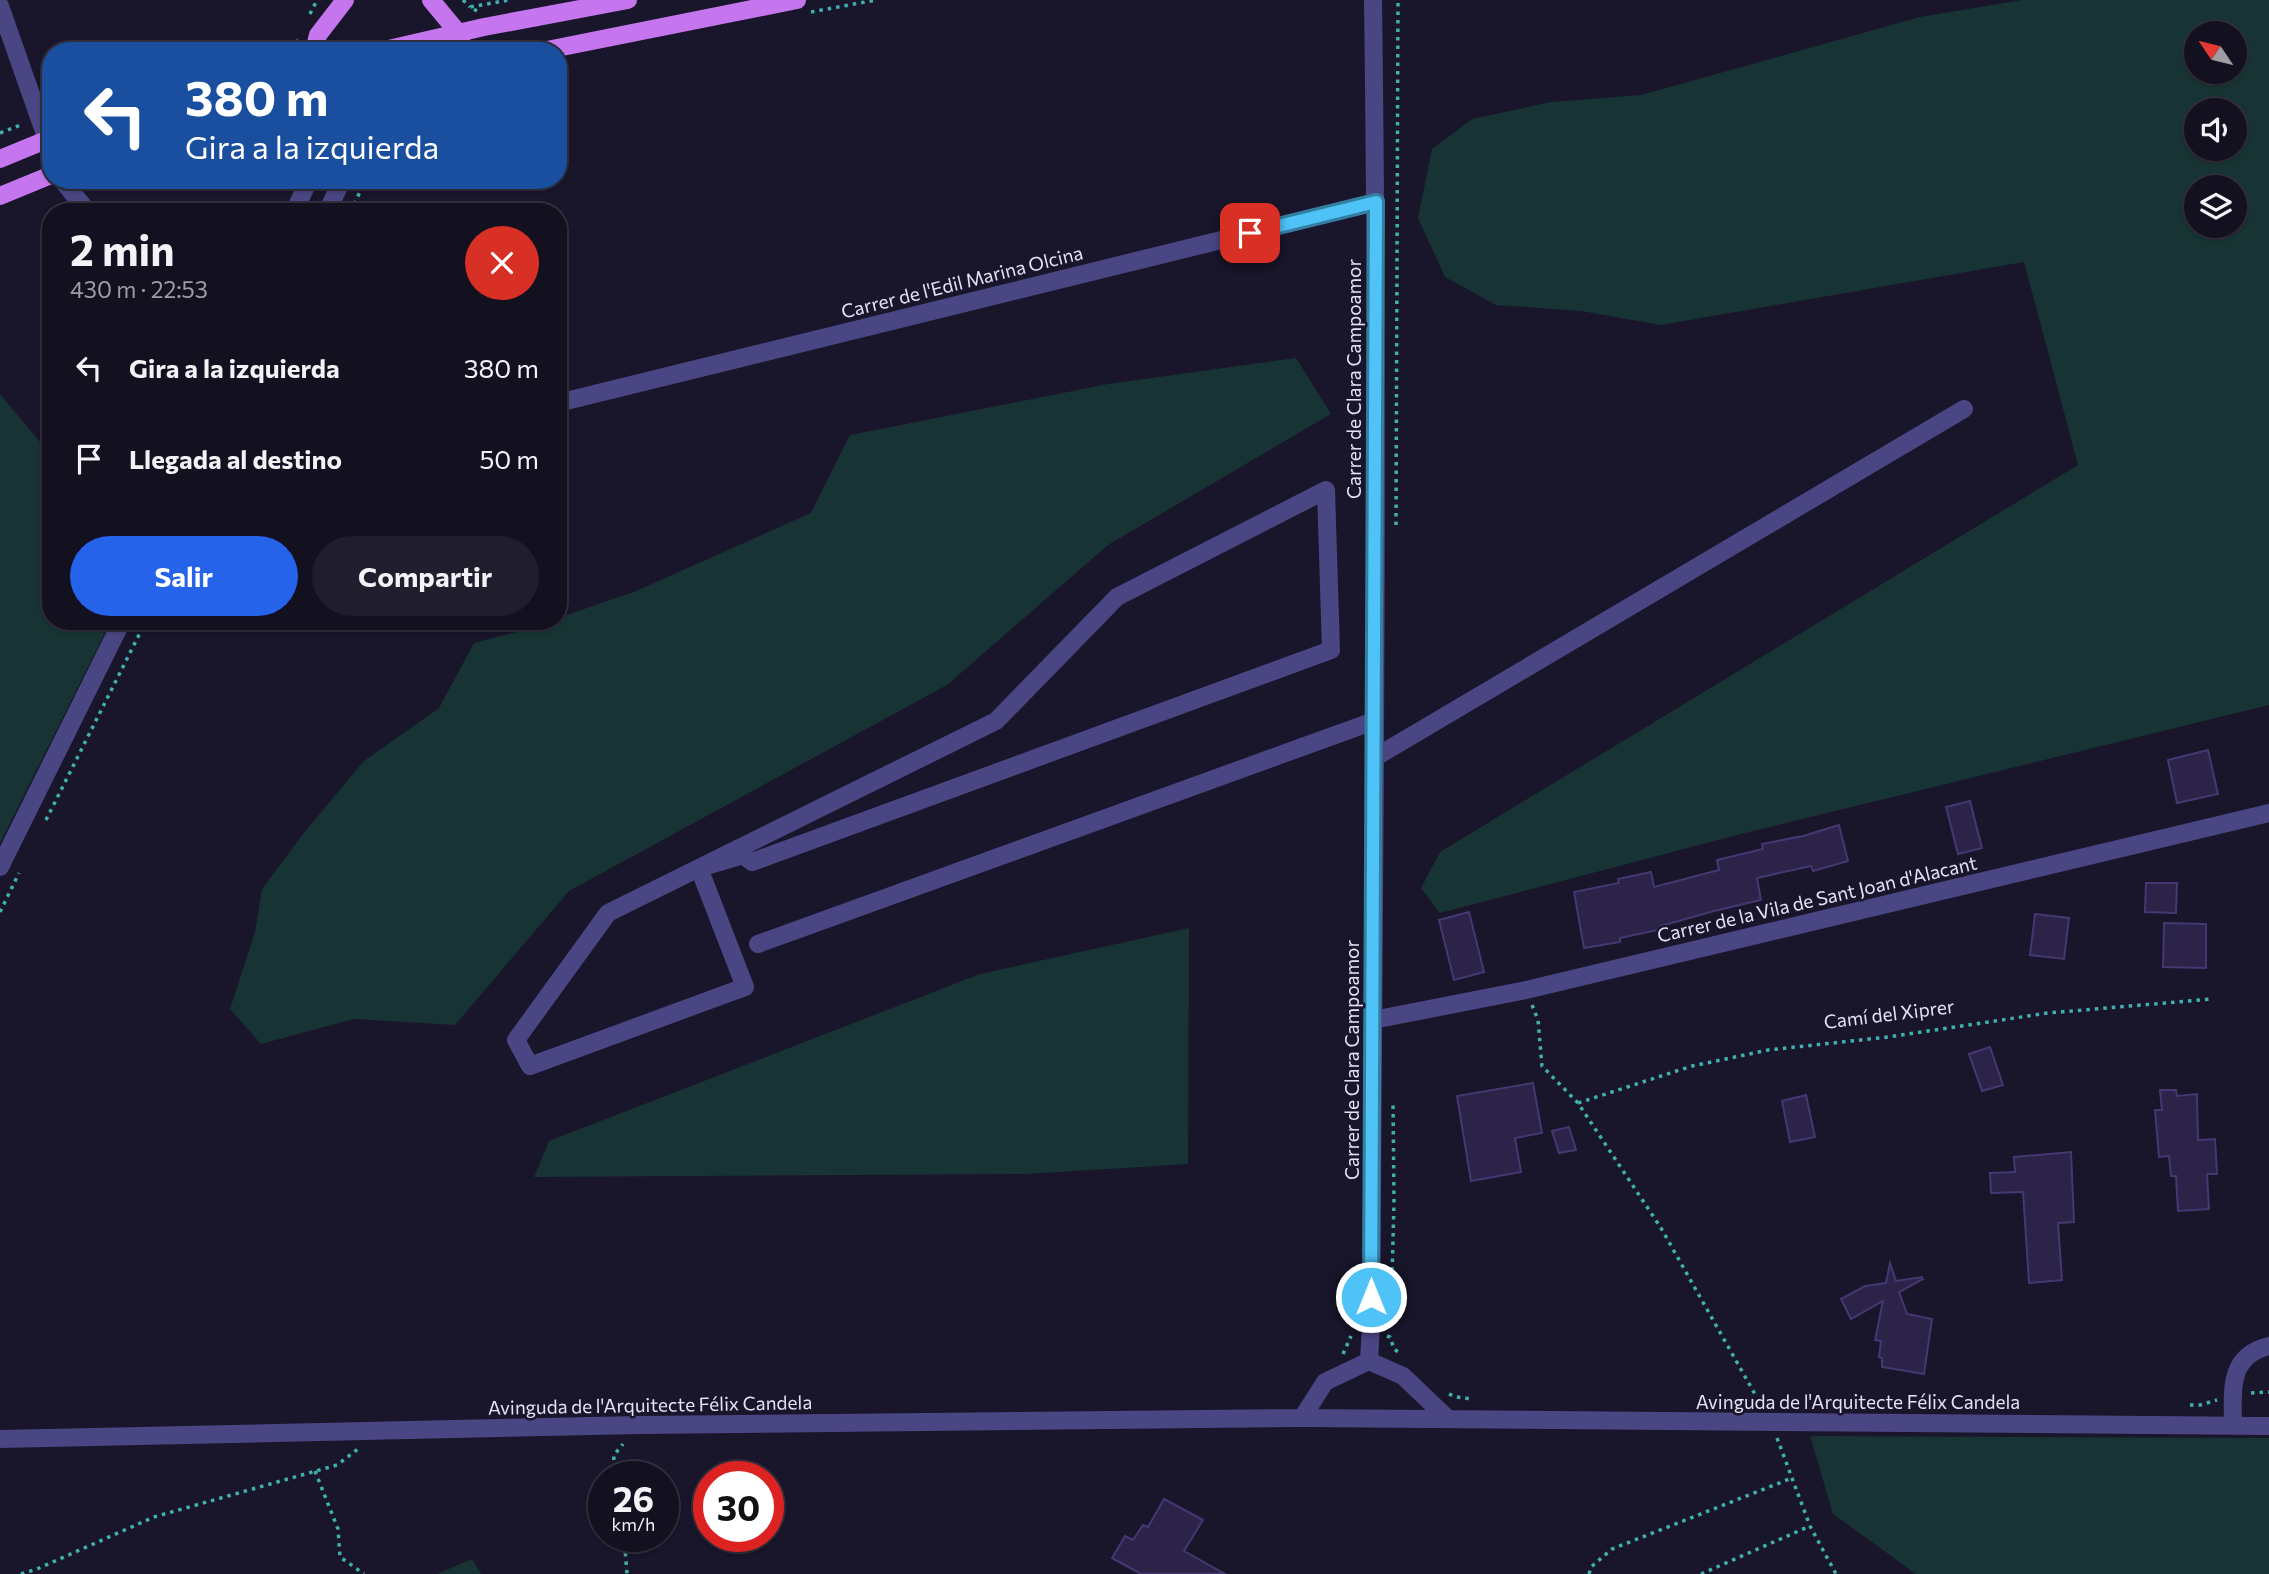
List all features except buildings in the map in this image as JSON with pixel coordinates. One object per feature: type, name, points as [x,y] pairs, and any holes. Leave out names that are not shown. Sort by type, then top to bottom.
[{"type":"main road","points":[[316,42],[318,35],[345,0]]},
{"type":"main road","points":[[430,0],[460,42]]},
{"type":"main road","points":[[462,42],[484,27],[628,0]]},
{"type":"main road","points":[[567,46],[797,0]]},
{"type":"main road","points":[[0,159],[42,142]]},
{"type":"main road","points":[[0,196],[42,179]]},
{"type":"street","name":"Carrer de Clara Campoamor","points":[[1369,1361],[1376,202],[1373,0]]},
{"type":"street","points":[[0,6],[42,120]]},
{"type":"street","points":[[69,189],[81,203]]},
{"type":"street","name":"Carrer de l'Edil Marina Olcina","points":[[567,400],[1376,202]]},
{"type":"street","points":[[1374,758],[1964,409]]},
{"type":"street","points":[[1326,490],[1331,650],[752,862],[743,855],[699,868],[745,987],[530,1066],[516,1040],[608,913],[996,721],[1117,597],[1326,490]]},
{"type":"street","points":[[0,867],[118,630]]},
{"type":"street","points":[[758,944],[1374,720]]},
{"type":"street","name":"Carrer de la Vila de Sant Joan d'Alacant","points":[[1373,1020],[1526,990],[2269,813]]},
{"type":"street","points":[[2233,1426],[2233,1394],[2239,1366],[2247,1355],[2269,1346]]},
{"type":"street","points":[[1301,1418],[1325,1382],[1369,1361],[1403,1376],[1447,1419]]},
{"type":"street","name":"Avinguda de l'Arquitecte Félix Candela","points":[[0,1439],[639,1425],[1301,1418],[2269,1426]]},
{"type":"path","points":[[463,0],[470,8],[482,14]]},
{"type":"path","points":[[470,8],[509,0]]},
{"type":"path","points":[[41,829],[141,630]]},
{"type":"path","points":[[0,912],[24,864]]},
{"type":"path","points":[[1526,990],[1538,1020],[1542,1066],[1578,1103],[1661,1228],[1771,1423],[1810,1526],[1836,1574]]},
{"type":"path","name":"Camí del Xiprer","points":[[1578,1103],[1692,1066],[1768,1050],[1888,1037],[2048,1013],[2213,999]]},
{"type":"path","points":[[614,1461],[614,1455],[639,1425]]},
{"type":"path","points":[[21,1574],[155,1517],[337,1465],[380,1431]]},
{"type":"path","points":[[316,1471],[338,1530],[340,1557],[364,1574]]},
{"type":"path","points":[[1589,1574],[1591,1567],[1612,1549],[1791,1478]]},
{"type":"path","points":[[1701,1574],[1810,1526]]},
{"type":"path","points":[[625,1552],[627,1574]]},
{"type":"green space","points":[[2022,0],[2269,0],[2269,705],[1741,834],[1440,913],[1421,888],[1440,852],[2078,465],[2024,262],[1661,325],[1581,311],[1496,305],[1445,277],[1418,218],[1432,149],[1472,119],[1551,102],[1641,95],[1920,17]]},
{"type":"green space","points":[[1296,358],[1331,414],[1108,545],[947,685],[569,891],[455,1025],[354,1019],[261,1044],[230,1009],[255,932],[262,889],[303,834],[364,761],[439,708],[474,643],[524,630],[567,630],[567,615],[636,591],[811,513],[850,435],[1108,384]]},
{"type":"green space","points":[[0,394],[42,444],[42,630],[106,630],[0,843]]},
{"type":"green space","points":[[1189,928],[1188,1164],[1026,1174],[534,1177],[549,1141],[980,974]]},
{"type":"green space","points":[[1810,1436],[2269,1438],[2269,1574],[1916,1574],[1833,1514]]},
{"type":"green space","points":[[472,1559],[481,1574],[437,1574]]},
{"type":"route","points":[[1250,233],[1376,202],[1371,1297]]}]
